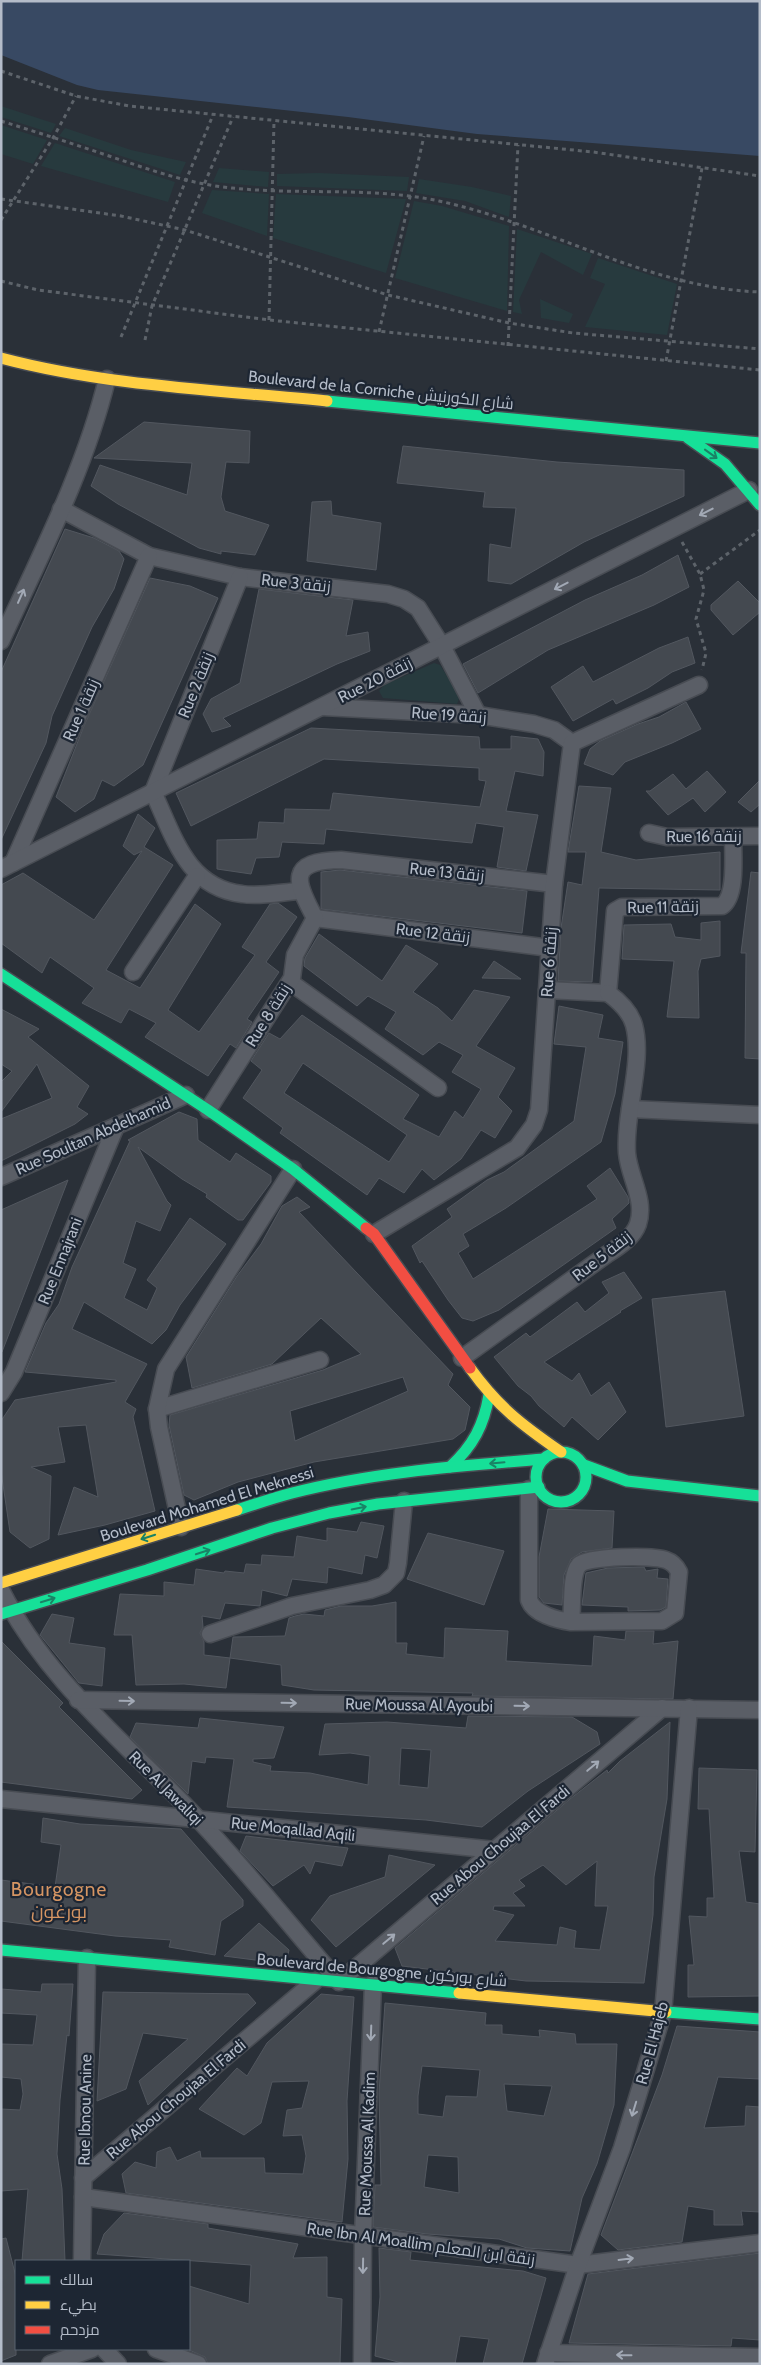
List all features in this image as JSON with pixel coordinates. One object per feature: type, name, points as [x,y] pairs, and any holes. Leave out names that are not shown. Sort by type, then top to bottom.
[{"type":"main road","name":"Boulevard de la Corniche شارع الكورنيش","points":[[1,358],[49,370],[106,379],[760,443]]},
{"type":"main road","points":[[686,436],[725,464],[760,505]]},
{"type":"main road","points":[[1,974],[208,1110],[293,1170],[374,1234],[489,1395],[534,1434],[561,1452]]},
{"type":"main road","points":[[450,1467],[464,1454],[482,1428],[489,1395]]},
{"type":"main road","points":[[534,1434],[546,1457]]},
{"type":"main road","points":[[534,1488],[538,1467],[546,1457],[561,1452],[570,1453],[584,1465],[586,1474],[585,1484],[581,1493]]},
{"type":"main road","name":"Boulevard Mohamed El Meknessi","points":[[1,1583],[312,1488],[450,1467],[546,1457]]},
{"type":"main road","points":[[584,1465],[627,1481],[760,1496]]},
{"type":"main road","points":[[6,1612],[147,1570],[272,1528],[329,1514],[404,1501],[534,1488],[544,1496],[563,1502],[573,1499],[581,1493],[627,1481]]},
{"type":"main road","name":"Boulevard de Bourgogne شارع بوركون","points":[[1,1950],[663,2013],[760,2019]]},
{"type":"street","points":[[1,641],[61,509],[98,415],[106,379]]},
{"type":"street","name":"Rue 20 زنقة","points":[[7,866],[749,490]]},
{"type":"street","name":"Rue 3 زنقة","points":[[61,509],[149,556],[240,577],[388,594],[404,599],[418,608],[442,646],[478,715]]},
{"type":"street","name":"Rue 1 زنقة","points":[[7,866],[149,556]]},
{"type":"street","name":"Rue 2 زنقة","points":[[153,792],[240,577]]},
{"type":"street","points":[[572,743],[699,685]]},
{"type":"street","name":"Rue 19 زنقة","points":[[321,707],[478,715],[534,724],[554,730],[572,743]]},
{"type":"street","name":"Rue 6 زنقة","points":[[374,1234],[516,1148],[527,1137],[534,1126],[539,1110],[554,884],[572,743]]},
{"type":"street","points":[[153,792],[186,862],[197,876],[217,889],[243,895],[300,891],[316,918]]},
{"type":"street","name":"Rue 16 زنقة","points":[[649,833],[667,837],[760,836]]},
{"type":"street","name":"Rue 11 زنقة","points":[[608,993],[615,911],[622,907],[722,906],[727,903],[732,893],[733,837]]},
{"type":"street","name":"Rue 13 زنقة","points":[[300,891],[300,878],[309,865],[317,861],[340,860],[554,884]]},
{"type":"street","points":[[133,972],[197,876]]},
{"type":"street","name":"Rue 12 زنقة","points":[[316,918],[550,948]]},
{"type":"street","name":"Rue 8 زنقة","points":[[208,1110],[290,982],[294,972],[296,954],[316,918]]},
{"type":"street","points":[[290,982],[438,1088]]},
{"type":"street","points":[[547,990],[608,993]]},
{"type":"street","name":"Rue 5 زنقة","points":[[462,1358],[628,1239],[636,1230],[639,1222],[639,1197],[627,1153],[637,1043],[631,1017],[620,1002],[608,993]]},
{"type":"street","name":"Rue Soultan Abdelhamid","points":[[1,1177],[186,1095]]},
{"type":"street","points":[[630,1109],[760,1115]]},
{"type":"street","name":"Rue Ennajrani","points":[[1,1393],[14,1372],[116,1126]]},
{"type":"street","points":[[181,1527],[157,1410],[166,1368],[293,1170]]},
{"type":"street","points":[[157,1410],[320,1360]]},
{"type":"street","points":[[534,1488],[529,1600],[531,1605],[541,1612],[562,1621],[571,1622],[662,1621],[675,1613],[679,1572],[672,1563],[657,1558],[602,1558],[585,1561],[580,1564],[574,1576],[571,1622]]},
{"type":"street","points":[[210,1634],[292,1606],[370,1590],[384,1585],[396,1573],[404,1501]]},
{"type":"street","name":"Rue Al Jawaliqi","points":[[1,1590],[6,1612],[78,1700],[198,1819],[339,1982]]},
{"type":"street","name":"Rue Moussa Al Ayoubi","points":[[78,1700],[760,1710]]},
{"type":"street","name":"Rue Abou Choujaa El Fardi","points":[[339,1982],[662,1708]]},
{"type":"street","name":"Rue El Hajeb","points":[[547,2359],[578,2265],[622,2148],[663,2013],[689,1708]]},
{"type":"street","name":"Rue Moqallad Aqili","points":[[1,1799],[495,1850]]},
{"type":"street","name":"Rue Ibnou Anine","points":[[82,2260],[87,1958]]},
{"type":"street","name":"Rue Abou Choujaa El Fardi","points":[[84,2178],[315,1981]]},
{"type":"street","name":"Rue Moussa Al Kadim","points":[[362,2364],[364,2236],[373,1984]]},
{"type":"street","name":"Rue Ibn Al Moallim زنقة ابن المعلم","points":[[83,2197],[578,2265],[760,2243]]},
{"type":"street","points":[[50,2364],[89,2350]]},
{"type":"street","points":[[105,2350],[118,2364]]},
{"type":"street","points":[[159,2350],[198,2364]]},
{"type":"street","points":[[547,2359],[676,2360],[760,2357]]},
{"type":"path","points":[[1,71],[76,96],[130,106],[592,152],[760,176]]},
{"type":"path","points":[[1,220],[54,138],[76,96]]},
{"type":"path","points":[[121,337],[213,115]]},
{"type":"path","points":[[145,340],[152,306],[233,117]]},
{"type":"path","points":[[1,121],[186,180],[204,184],[272,190],[410,196],[463,207],[681,280],[711,287],[760,292]]},
{"type":"path","points":[[269,320],[274,121]]},
{"type":"path","points":[[379,332],[424,136]]},
{"type":"path","points":[[508,346],[518,145]]},
{"type":"path","points":[[666,361],[702,168]]},
{"type":"path","points":[[1,199],[121,216],[185,230],[388,295],[509,323],[573,333],[760,349]]},
{"type":"path","points":[[1,281],[38,290],[269,320],[508,346],[760,370]]},
{"type":"path","points":[[675,528],[700,574],[704,590],[696,619],[706,653],[699,685]]},
{"type":"path","points":[[700,574],[760,530]]},
{"type":"green space","points":[[1,106],[56,124],[51,133],[1,117]]},
{"type":"green space","points":[[1,125],[47,140],[33,164],[1,154]]},
{"type":"green space","points":[[65,128],[131,150],[186,162],[180,175],[59,136]]},
{"type":"green space","points":[[55,143],[175,182],[168,202],[41,166]]},
{"type":"green space","points":[[219,168],[269,172],[268,187],[213,182]]},
{"type":"green space","points":[[319,173],[409,177],[407,191],[277,186],[277,174]]},
{"type":"green space","points":[[419,179],[472,187],[511,196],[509,217],[465,201],[416,193]]},
{"type":"green space","points":[[212,190],[269,194],[267,236],[202,213]]},
{"type":"green space","points":[[276,194],[406,199],[386,273],[273,238]]},
{"type":"green space","points":[[414,201],[442,206],[509,226],[507,311],[395,278]]},
{"type":"green space","points":[[517,229],[592,254],[583,275],[541,252],[519,300],[522,314],[513,312]]},
{"type":"green space","points":[[598,258],[677,284],[667,335],[585,327],[605,284],[590,278]]},
{"type":"green space","points":[[540,299],[573,314],[569,323],[541,318]]},
{"type":"green space","points":[[434,663],[440,665],[460,696],[457,704],[383,698],[379,691],[384,685]]},
{"type":"water","points":[[1,1],[760,1],[760,156],[477,134],[348,117],[98,90],[77,85],[1,55]]},
{"type":"building","points":[[144,422],[250,431],[249,463],[226,462],[221,497],[225,511],[269,525],[255,555],[221,551],[221,554],[199,548],[118,504],[91,486],[100,465],[187,495],[192,463],[94,458]]},
{"type":"building","points":[[403,446],[557,462],[684,470],[684,496],[584,542],[511,584],[488,581],[490,544],[511,548],[516,508],[483,507],[485,492],[397,483]]},
{"type":"building","points":[[331,501],[332,515],[381,523],[376,570],[307,561],[312,502]]},
{"type":"building","points":[[65,529],[94,538],[119,551],[124,559],[114,589],[92,627],[52,716],[46,743],[1,840],[1,672]]},
{"type":"building","points":[[678,555],[689,587],[654,605],[548,650],[478,693],[463,664],[585,600],[642,575]]},
{"type":"building","points":[[150,578],[190,586],[218,598],[143,765],[114,786],[102,780],[94,799],[75,812],[56,797],[84,726]]},
{"type":"building","points":[[738,581],[760,603],[760,612],[733,635],[711,610],[711,605]]},
{"type":"building","points":[[259,589],[353,600],[346,636],[368,632],[370,651],[337,664],[223,718],[231,726],[212,732],[203,714],[211,699],[240,683]]},
{"type":"building","points":[[688,637],[695,663],[672,672],[648,688],[616,704],[613,699],[573,721],[551,687],[583,666],[593,682],[659,648]]},
{"type":"building","points":[[686,702],[701,729],[625,762],[613,775],[584,764],[590,749],[600,741],[659,717]]},
{"type":"building","points":[[311,728],[479,737],[480,749],[511,749],[511,736],[538,739],[544,752],[543,776],[515,771],[506,811],[538,815],[526,871],[497,867],[504,827],[476,823],[472,843],[326,829],[324,844],[282,842],[279,857],[256,858],[251,874],[217,869],[217,840],[257,839],[259,822],[284,823],[285,809],[330,810],[333,793],[480,807],[486,781],[479,780],[479,768],[324,759],[191,826],[176,793]]},
{"type":"building","points":[[707,771],[726,792],[705,812],[693,798],[668,815],[646,791],[650,791],[673,774],[686,789]]},
{"type":"building","points":[[760,780],[760,804],[751,812],[738,802]]},
{"type":"building","points":[[579,786],[611,788],[601,852],[636,860],[720,852],[720,890],[599,888],[592,982],[558,981],[561,928],[568,882],[582,885],[586,852],[568,852]]},
{"type":"building","points":[[138,814],[155,828],[144,847],[173,865],[106,970],[140,988],[195,904],[221,924],[168,1010],[199,1032],[255,955],[242,947],[270,904],[278,903],[297,917],[266,962],[279,972],[247,1019],[252,1022],[236,1048],[230,1044],[208,1076],[145,1037],[156,1023],[129,1009],[121,1023],[82,1003],[94,988],[50,957],[42,973],[1,943],[1,885],[23,873],[94,920],[142,851],[134,855],[123,846]]},
{"type":"building","points":[[340,870],[527,891],[522,933],[321,909],[321,872]]},
{"type":"building","points":[[751,872],[760,873],[760,1059],[745,1058],[746,953],[741,953]]},
{"type":"building","points":[[720,921],[720,956],[701,959],[698,971],[699,1018],[667,1017],[674,961],[622,959],[624,925],[671,924],[675,937],[701,940],[701,923]]},
{"type":"building","points":[[319,934],[382,981],[406,945],[438,964],[413,992],[438,1008],[452,1021],[474,990],[510,997],[476,1046],[515,1068],[498,1097],[512,1111],[495,1138],[481,1130],[461,1159],[434,1180],[422,1169],[404,1193],[379,1178],[367,1195],[280,1133],[283,1128],[243,1098],[262,1070],[251,1061],[269,1033],[280,1039],[302,1015],[419,1095],[403,1119],[439,1137],[455,1111],[463,1118],[481,1089],[452,1072],[463,1055],[439,1042],[423,1055],[385,1029],[396,1012],[368,996],[357,1006],[304,966],[305,958]],"holes":[[[303,1063],[407,1135],[389,1162],[284,1093]]]},
{"type":"building","points":[[494,961],[521,979],[482,978]]},
{"type":"building","points":[[559,1006],[603,1015],[598,1038],[623,1042],[615,1094],[601,1142],[506,1208],[463,1234],[469,1246],[458,1253],[473,1279],[597,1199],[587,1186],[610,1168],[628,1197],[629,1203],[612,1219],[616,1228],[499,1310],[473,1321],[462,1318],[422,1261],[420,1263],[412,1246],[452,1217],[447,1209],[487,1180],[504,1172],[574,1121],[586,1047],[554,1044]]},
{"type":"building","points":[[1,1009],[39,1029],[28,1037],[89,1086],[77,1107],[88,1114],[75,1124],[1,1161],[1,1119],[52,1098],[37,1064],[1,1112],[1,1082],[12,1071],[1,1064]]},
{"type":"building","points":[[179,1112],[197,1119],[198,1140],[230,1162],[236,1153],[271,1176],[271,1182],[243,1220],[238,1220],[206,1197],[207,1194],[182,1179],[138,1147],[171,1205],[160,1231],[136,1221],[123,1263],[136,1269],[124,1298],[147,1310],[157,1288],[147,1280],[190,1218],[226,1244],[180,1305],[166,1330],[152,1344],[84,1302],[72,1329],[147,1364],[125,1402],[136,1409],[133,1417],[155,1511],[105,1525],[58,1535],[74,1487],[98,1497],[86,1425],[58,1427],[65,1462],[31,1467],[51,1476],[49,1539],[30,1548],[10,1532],[1,1471],[1,1421],[15,1400],[116,1382],[116,1380],[25,1372],[46,1323],[59,1304],[72,1267],[130,1141],[128,1140]]},
{"type":"building","points":[[68,1180],[2,1352],[1,1210]]},
{"type":"building","points":[[297,1197],[310,1207],[299,1212],[453,1374],[448,1385],[470,1407],[465,1430],[453,1439],[314,1462],[238,1482],[194,1500],[184,1495],[169,1425],[170,1415],[323,1370],[361,1354],[321,1318],[272,1364],[192,1388],[186,1357],[237,1276],[261,1244],[282,1206]],"holes":[[[403,1377],[408,1391],[295,1441],[290,1411]]]},
{"type":"building","points":[[624,1272],[642,1298],[544,1362],[572,1381],[579,1373],[591,1396],[609,1382],[626,1412],[598,1440],[572,1417],[564,1427],[518,1386],[494,1357],[526,1333],[530,1337],[577,1302],[585,1312],[609,1293],[602,1282]]},
{"type":"building","points":[[725,1291],[744,1416],[666,1427],[652,1299]]},
{"type":"building","points":[[548,1509],[614,1511],[612,1548],[582,1552],[571,1559],[564,1575],[562,1605],[544,1603],[539,1597],[539,1557]]},
{"type":"building","points":[[361,1522],[384,1526],[377,1558],[365,1555],[362,1574],[328,1567],[327,1583],[292,1579],[287,1596],[262,1590],[260,1606],[225,1603],[220,1619],[202,1616],[203,1627],[200,1633],[204,1642],[204,1655],[230,1658],[226,1688],[184,1684],[136,1685],[132,1635],[114,1635],[120,1594],[164,1596],[164,1582],[194,1585],[196,1569],[224,1573],[225,1571],[244,1573],[246,1564],[261,1565],[262,1555],[294,1557],[297,1536],[327,1541],[327,1528],[357,1532]]},
{"type":"building","points":[[428,1533],[504,1551],[484,1605],[407,1579]]},
{"type":"building","points":[[644,1567],[646,1571],[658,1569],[657,1578],[668,1579],[666,1607],[660,1610],[628,1611],[628,1607],[582,1605],[586,1573],[608,1568]]},
{"type":"building","points":[[396,1602],[396,1643],[407,1643],[406,1654],[444,1658],[445,1628],[508,1631],[506,1661],[592,1666],[594,1636],[625,1640],[626,1631],[654,1631],[653,1644],[678,1641],[673,1699],[472,1696],[473,1693],[314,1690],[282,1685],[281,1665],[230,1658],[233,1637],[285,1636],[289,1618],[304,1614],[324,1616],[325,1610],[341,1606],[372,1606]]},
{"type":"building","points":[[52,1614],[74,1618],[69,1643],[105,1648],[102,1686],[79,1683],[40,1635]]},
{"type":"building","points":[[1,1641],[63,1703],[59,1707],[142,1790],[132,1799],[1,1782]]},
{"type":"building","points":[[468,1716],[572,1717],[597,1732],[600,1744],[528,1791],[482,1827],[426,1820],[227,1807],[234,1759],[206,1757],[205,1763],[192,1761],[188,1794],[130,1737],[136,1723],[198,1728],[200,1718],[284,1727],[274,1758],[253,1759],[253,1762],[271,1766],[270,1771],[310,1773],[368,1785],[370,1756],[350,1753],[319,1755],[325,1724],[387,1722],[466,1728]],"holes":[[[401,1748],[431,1750],[428,1788],[399,1785]]]},
{"type":"building","points":[[670,1722],[667,1799],[654,1877],[653,1915],[644,1983],[526,1981],[402,1966],[395,1948],[570,1799],[607,1770],[608,1773],[620,1761]],"holes":[[[597,1861],[595,1906],[608,1906],[600,1950],[574,1948],[576,1931],[560,1927],[557,1945],[495,1941],[514,1915],[493,1910],[494,1906],[525,1906],[513,1893],[525,1886],[519,1880],[543,1865],[566,1885]]]},
{"type":"building","points":[[699,1768],[757,1770],[755,1852],[739,1851],[746,1902],[760,1904],[760,1996],[688,1997],[688,1965],[694,1965],[689,1916],[707,1917],[707,1898],[714,1898],[709,1809],[698,1809]]},
{"type":"building","points":[[43,1818],[80,1824],[181,1829],[243,1900],[243,1906],[221,1921],[215,1955],[169,1947],[171,1940],[115,1936],[1,1921],[1,1880],[55,1887],[61,1845],[41,1842]]},
{"type":"building","points":[[246,1836],[348,1848],[342,1866],[315,1861],[310,1874],[304,1865],[273,1886],[240,1851]]},
{"type":"building","points":[[389,1855],[435,1865],[336,1947],[311,1920],[330,1896],[385,1877]]},
{"type":"building","points":[[259,1923],[289,1950],[286,1964],[224,1956]]},
{"type":"building","points":[[42,1984],[73,1984],[69,2036],[67,2035],[60,2100],[57,2154],[62,2189],[65,2260],[22,2260],[28,2189],[1,2191],[1,2109],[20,2110],[23,2094],[21,2079],[1,2077],[1,2044],[33,2045],[37,2015],[1,2013],[1,1989],[41,1992]]},
{"type":"building","points":[[103,1992],[248,1994],[256,2003],[148,2105],[139,2081],[188,2039],[143,2033],[126,2089],[97,2101]]},
{"type":"building","points":[[321,1994],[354,1997],[347,2101],[348,2159],[342,2222],[126,2193],[122,2174],[135,2162],[156,2168],[157,2152],[170,2147],[177,2161],[200,2151],[201,2158],[264,2158],[265,2173],[303,2174],[306,2156],[302,2135],[283,2136],[287,2110],[302,2108],[309,2081],[272,2082],[261,2123],[244,2135],[199,2109],[237,2068],[247,2076],[267,2043]]},
{"type":"building","points":[[385,2003],[486,2013],[485,2025],[502,2025],[502,2034],[540,2037],[539,2030],[575,2034],[576,2044],[617,2044],[614,2105],[597,2164],[582,2198],[570,2251],[527,2248],[499,2239],[427,2234],[373,2227],[375,2185],[381,2185],[379,2093]],"holes":[[[422,2066],[480,2070],[477,2097],[446,2096],[443,2117],[418,2114]],[[504,2084],[552,2086],[544,2116],[507,2111]],[[428,2155],[458,2157],[459,2193],[424,2187]]]},
{"type":"building","points":[[677,2026],[760,2032],[760,2079],[718,2077],[704,2128],[745,2126],[746,2106],[760,2107],[760,2212],[741,2211],[743,2225],[714,2225],[714,2210],[688,2206],[682,2242],[618,2250],[601,2235],[662,2075]]},
{"type":"building","points":[[124,2213],[208,2224],[208,2228],[298,2244],[293,2258],[327,2257],[327,2297],[342,2299],[340,2364],[208,2364],[205,2357],[189,2350],[190,2286],[249,2304],[251,2265],[97,2254],[104,2234]]},
{"type":"building","points":[[6,2238],[15,2273],[16,2355],[1,2361],[1,2239]]},
{"type":"building","points":[[379,2248],[411,2252],[410,2260],[523,2271],[546,2278],[522,2364],[483,2364],[489,2339],[460,2336],[455,2364],[406,2364],[375,2356],[380,2297]]},
{"type":"building","points":[[760,2253],[760,2340],[732,2338],[731,2346],[569,2343],[588,2274]]},
{"type":"traffic: fast","points":[[327,401],[760,443]]},
{"type":"traffic: fast","points":[[688,438],[725,464],[760,505]]},
{"type":"traffic: fast","points":[[1,974],[208,1110],[293,1169],[366,1228]]},
{"type":"traffic: fast","points":[[450,1467],[471,1443],[481,1425],[489,1395]]},
{"type":"traffic: fast","points":[[561,1452],[571,1454],[579,1459],[584,1467],[586,1477],[584,1487],[579,1495],[571,1500],[561,1502],[551,1500],[543,1495],[538,1487],[536,1477],[538,1467],[543,1459],[551,1454],[561,1452]]},
{"type":"traffic: fast","points":[[237,1510],[292,1493],[354,1480],[417,1471],[544,1459]]},
{"type":"traffic: fast","points":[[584,1465],[627,1481],[760,1496]]},
{"type":"traffic: fast","points":[[1,1614],[147,1570],[272,1528],[329,1513],[378,1504],[539,1487]]},
{"type":"traffic: fast","points":[[1,1950],[459,1993]]},
{"type":"traffic: fast","points":[[666,2012],[760,2019]]},
{"type":"traffic: slow","points":[[1,358],[81,375],[122,381],[327,401]]},
{"type":"traffic: slow","points":[[470,1368],[501,1405],[534,1433],[561,1452]]},
{"type":"traffic: slow","points":[[1,1583],[237,1510]]},
{"type":"traffic: slow","points":[[459,1993],[666,2012]]},
{"type":"traffic: jam","points":[[366,1228],[374,1234],[470,1368]]},
{"type":"district","name":"Bourgogne بورغون","points":[[59,1900]]}]
